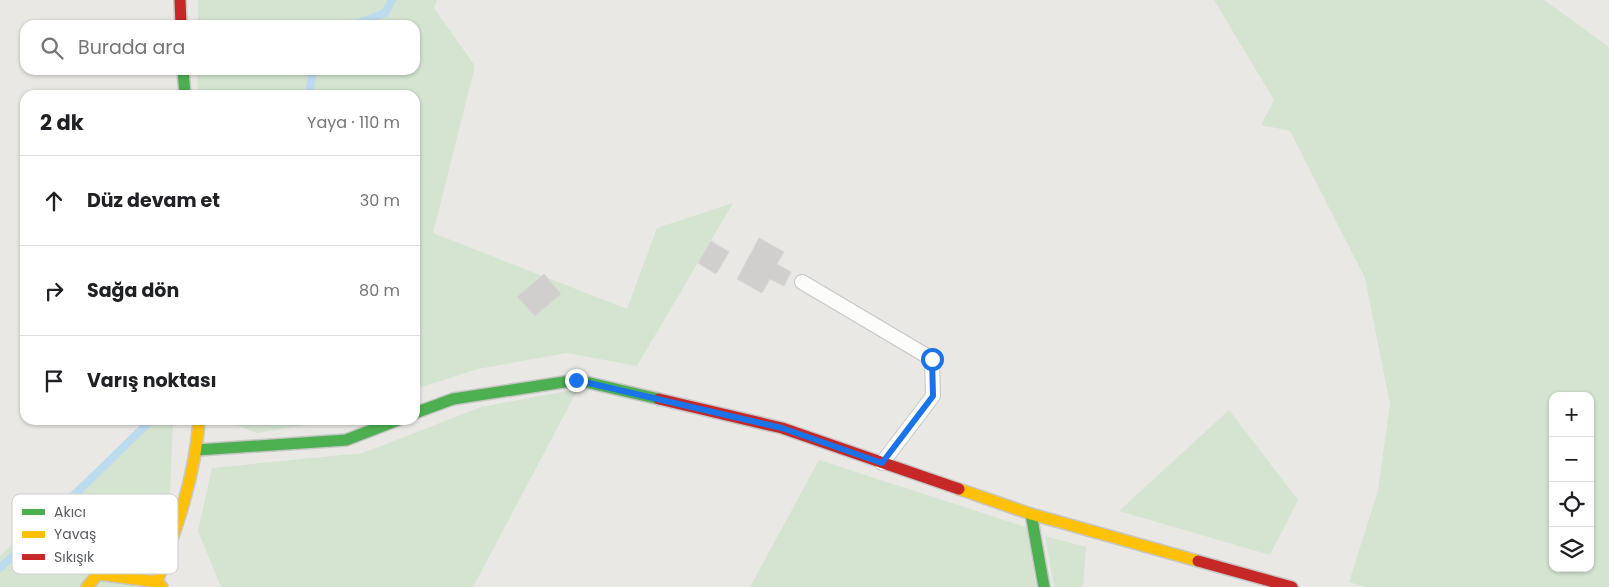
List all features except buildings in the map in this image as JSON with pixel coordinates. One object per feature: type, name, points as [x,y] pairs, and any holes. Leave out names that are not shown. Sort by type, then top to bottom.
[{"type":"street","points":[[180,0],[181,20]]},
{"type":"street","points":[[184,75],[185,90]]},
{"type":"street","points":[[420,411],[453,399],[576,380],[782,428],[1031,514],[1292,587]]},
{"type":"street","points":[[178,526],[193,472],[199,425]]},
{"type":"street","points":[[197,450],[346,440],[385,425]]},
{"type":"street","points":[[1031,514],[1044,587]]},
{"type":"street","points":[[87,587],[98,574],[158,585]]},
{"type":"lane","points":[[802,282],[932,359],[933,396],[882,463]]},
{"type":"green space","points":[[198,0],[437,0],[434,8],[475,66],[433,233],[627,309],[657,228],[733,203],[637,366],[567,353],[478,369],[420,387],[420,90],[198,90],[197,75],[420,75],[420,20],[198,20]]},
{"type":"green space","points":[[1214,0],[1544,0],[1609,47],[1609,587],[1365,587],[1349,582],[1378,491],[1390,404],[1365,278],[1290,131],[1261,125],[1274,100]]},
{"type":"green space","points":[[578,389],[473,587],[221,587],[198,531],[212,468],[363,453],[481,407]]},
{"type":"green space","points":[[1229,410],[1298,500],[1270,555],[1119,511]]},
{"type":"green space","points":[[144,425],[173,425],[170,494],[68,494]]},
{"type":"green space","points":[[237,425],[307,425],[257,433]]},
{"type":"green space","points":[[819,460],[1026,527],[1036,587],[750,587]]},
{"type":"green space","points":[[1045,536],[1086,547],[1083,587],[1054,587]]},
{"type":"green space","points":[[12,545],[12,574],[139,574],[134,587],[0,587],[0,556]]},
{"type":"waterway","points":[[367,20],[385,13],[392,0]]},
{"type":"waterway","points":[[310,90],[312,75]]},
{"type":"waterway","points":[[76,494],[146,425]]},
{"type":"waterway","points":[[0,568],[12,556]]},
{"type":"traffic: fast","points":[[183,75],[185,90]]},
{"type":"traffic: fast","points":[[420,411],[453,399],[577,380],[659,399]]},
{"type":"traffic: fast","points":[[197,450],[346,440],[385,425]]},
{"type":"traffic: fast","points":[[1031,514],[1044,587]]},
{"type":"traffic: slow","points":[[178,522],[189,484],[199,425]]},
{"type":"traffic: slow","points":[[959,489],[1031,514],[1198,561]]},
{"type":"traffic: slow","points":[[87,587],[98,574],[157,582],[162,587]]},
{"type":"traffic: slow","points":[[155,587],[160,574]]},
{"type":"traffic: jam","points":[[180,0],[181,20]]},
{"type":"traffic: jam","points":[[659,399],[782,428],[959,489]]},
{"type":"traffic: jam","points":[[1198,561],[1292,587]]},
{"type":"route","points":[[576,380],[782,428],[882,463],[933,396],[932,359]]}]
